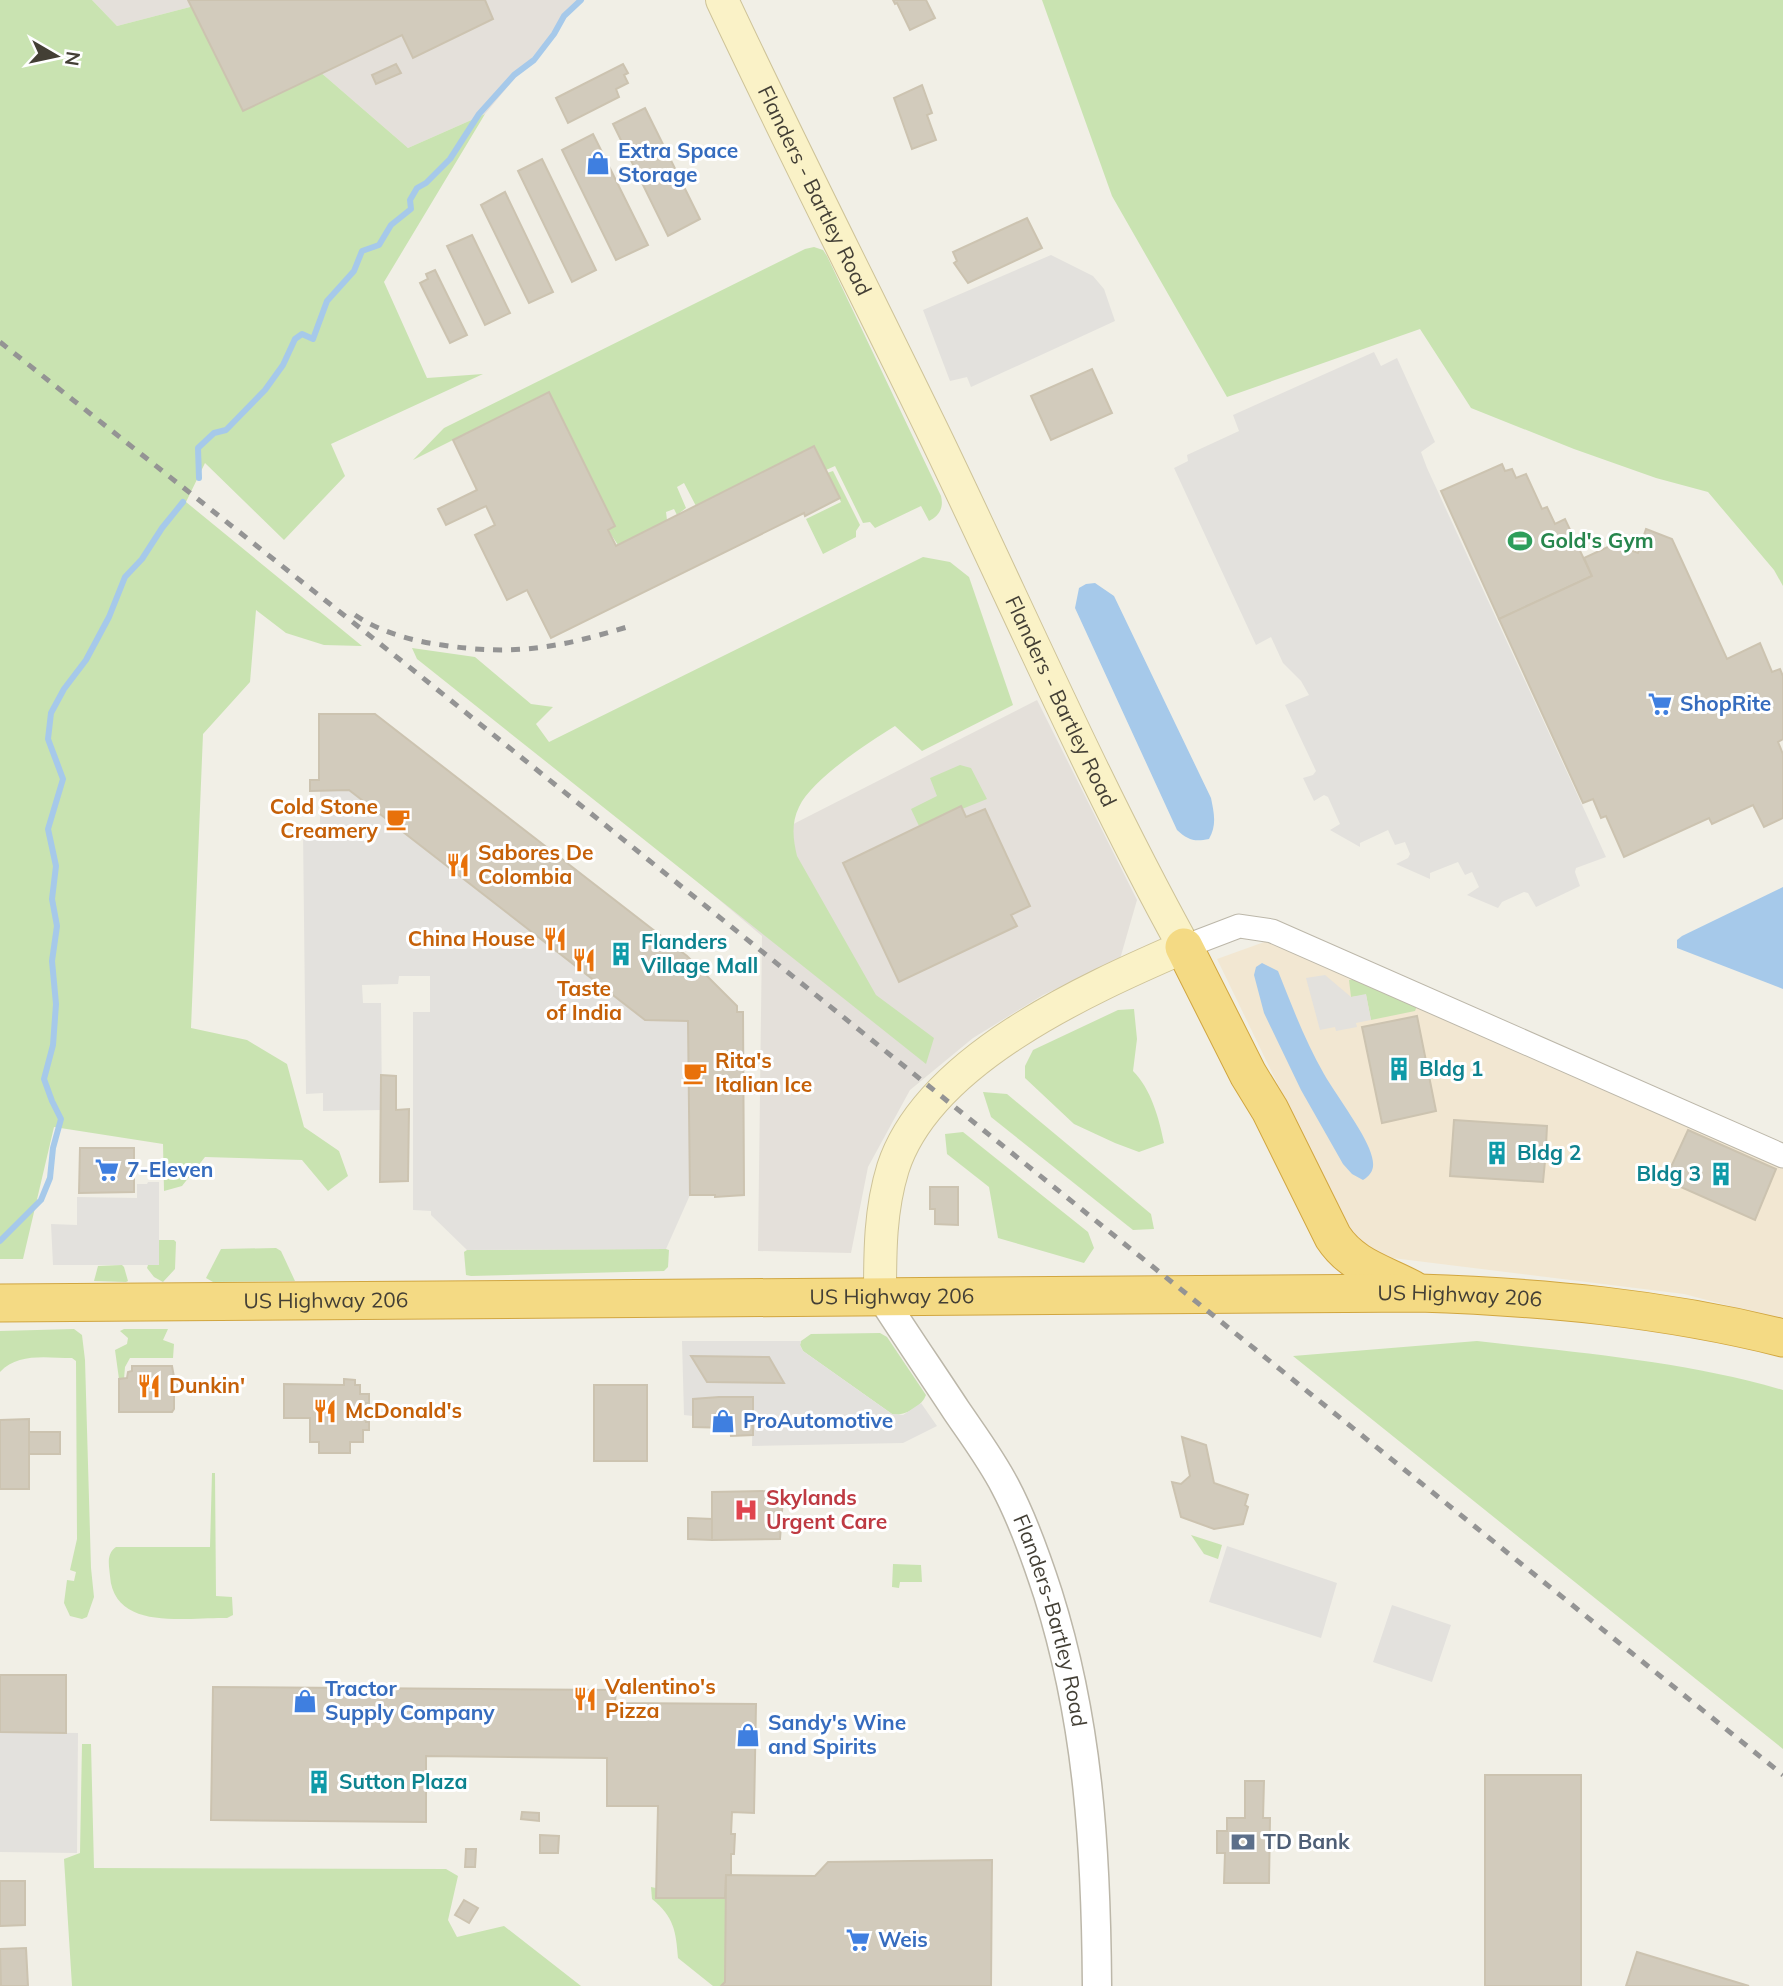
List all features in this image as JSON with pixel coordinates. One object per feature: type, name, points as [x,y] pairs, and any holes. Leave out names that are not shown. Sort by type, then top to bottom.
[{"type":"highway","points":[[1184,947],[1340,1248],[1357,1263],[1419,1293]]},
{"type":"highway","name":"US Highway 206","points":[[0,1303],[1419,1293],[1577,1301],[1664,1314],[1783,1338]]},
{"type":"main road","name":"Flanders - Bartley Road","points":[[722,0],[935,437],[1063,710],[1184,947]]},
{"type":"main road","points":[[880,1295],[881,1227],[891,1176],[909,1132],[932,1103],[972,1063],[1025,1026],[1184,947]]},
{"type":"street","points":[[1184,947],[1239,926],[1272,931],[1783,1156]]},
{"type":"street","name":"Flanders-Bartley Road","points":[[880,1295],[988,1456],[1006,1488],[1034,1554],[1062,1636],[1077,1706],[1093,1836],[1097,1986]]},
{"type":"shaded area","points":[[92,0],[217,0],[117,26]]},
{"type":"shaded area","points":[[237,0],[580,0],[485,114],[408,148]]},
{"type":"shaded area","points":[[1051,255],[1093,276],[1104,289],[1115,321],[971,387],[967,377],[950,381],[923,310]]},
{"type":"shaded area","points":[[1374,352],[1381,366],[1397,358],[1435,442],[1421,452],[1427,468],[1606,857],[1576,868],[1580,886],[1536,907],[1528,893],[1524,892],[1502,902],[1498,908],[1467,895],[1479,887],[1472,872],[1465,875],[1458,862],[1430,873],[1430,879],[1396,864],[1410,854],[1405,842],[1395,845],[1388,830],[1360,843],[1360,847],[1330,830],[1340,824],[1328,797],[1324,795],[1314,801],[1303,778],[1316,771],[1285,705],[1309,695],[1301,681],[1283,663],[1271,637],[1256,645],[1174,468],[1188,461],[1187,455],[1239,431],[1233,415]]},
{"type":"shaded area","points":[[1037,700],[1137,900],[1120,959],[1043,995],[973,1038],[910,1090],[868,1167],[851,1253],[758,1251],[762,936],[691,876]]},
{"type":"shaded area","points":[[349,790],[645,1020],[688,1021],[690,1195],[666,1249],[467,1250],[431,1215],[431,1211],[413,1210],[413,1012],[430,1012],[430,976],[399,976],[398,984],[362,985],[363,1003],[381,1003],[382,1110],[323,1111],[323,1093],[306,1094],[303,831],[320,831],[320,791]]},
{"type":"shaded area","points":[[1267,941],[1783,1168],[1783,1320],[1684,1294],[1360,1254],[1217,959]]},
{"type":"shaded area","points":[[1325,975],[1351,997],[1366,994],[1371,1020],[1356,1023],[1357,1027],[1336,1031],[1335,1027],[1320,1030],[1306,978]]},
{"type":"shaded area","points":[[159,1182],[159,1265],[53,1265],[51,1224],[77,1225],[77,1197],[137,1198],[137,1184]]},
{"type":"shaded area","points":[[682,1341],[801,1341],[803,1351],[892,1414],[903,1415],[921,1403],[937,1426],[903,1443],[752,1446],[753,1398],[693,1399],[693,1416],[684,1415]]},
{"type":"shaded area","points":[[1227,1546],[1337,1583],[1321,1638],[1209,1602]]},
{"type":"shaded area","points":[[1392,1605],[1451,1625],[1432,1682],[1373,1662]]},
{"type":"shaded area","points":[[0,1732],[78,1733],[77,1853],[0,1852]]},
{"type":"green space","points":[[0,0],[92,0],[117,26],[217,0],[237,0],[408,148],[485,114],[384,282],[427,378],[483,374],[331,444],[345,476],[284,540],[205,463],[186,502],[362,646],[324,645],[286,633],[256,610],[250,682],[203,734],[191,1028],[247,1040],[287,1064],[304,1127],[339,1151],[348,1176],[328,1191],[302,1160],[205,1157],[182,1186],[164,1191],[163,1144],[54,1127],[23,1259],[0,1259]]},
{"type":"green space","points":[[1042,0],[1783,0],[1783,586],[1774,570],[1708,492],[1656,478],[1574,449],[1471,408],[1420,329],[1227,397],[1112,196]]},
{"type":"green space","points":[[814,247],[823,250],[827,256],[941,496],[940,511],[929,521],[921,506],[875,528],[870,522],[863,523],[835,466],[826,470],[814,446],[696,506],[684,483],[677,487],[686,508],[677,515],[674,509],[666,512],[667,520],[618,545],[608,530],[615,526],[549,392],[413,460],[444,428],[805,249]]},
{"type":"green space","points":[[833,471],[860,525],[856,537],[823,554],[806,519],[841,502],[827,473]]},
{"type":"green space","points":[[923,557],[950,562],[969,577],[1013,705],[922,751],[895,726],[842,762],[806,796],[795,819],[794,843],[797,856],[876,995],[934,1038],[926,1064],[417,659],[412,648],[475,657],[531,704],[553,707],[536,724],[549,742]]},
{"type":"green space","points":[[960,765],[971,768],[987,799],[962,809],[961,806],[919,826],[911,809],[937,796],[930,778]]},
{"type":"green space","points":[[1356,979],[1417,1006],[1415,1011],[1371,1020],[1366,995],[1351,997],[1349,980]]},
{"type":"green space","points":[[1134,1009],[1137,1039],[1133,1071],[1149,1095],[1164,1143],[1139,1152],[1074,1124],[1025,1078],[1025,1066],[1033,1050],[1118,1010]]},
{"type":"green space","points":[[983,1092],[1007,1094],[1151,1214],[1154,1229],[1133,1230],[991,1117]]},
{"type":"green space","points":[[963,1132],[1088,1232],[1094,1248],[1084,1263],[998,1238],[989,1187],[947,1154],[945,1134]]},
{"type":"green space","points":[[159,1240],[176,1242],[175,1269],[163,1282],[154,1277],[147,1268],[148,1265],[159,1265]]},
{"type":"green space","points":[[276,1248],[281,1251],[295,1281],[213,1282],[206,1278],[221,1249]]},
{"type":"green space","points":[[467,1250],[669,1250],[668,1267],[664,1271],[471,1276],[466,1275],[464,1252]]},
{"type":"green space","points":[[122,1265],[128,1281],[94,1281],[98,1266]]},
{"type":"green space","points":[[74,1329],[82,1335],[85,1360],[94,1597],[87,1617],[82,1619],[70,1616],[64,1603],[67,1580],[74,1581],[76,1572],[70,1570],[77,1539],[76,1361],[72,1358],[24,1359],[15,1361],[0,1372],[0,1331]]},
{"type":"green space","points":[[168,1329],[163,1340],[174,1344],[173,1358],[130,1358],[125,1367],[124,1379],[119,1379],[115,1350],[127,1344],[128,1338],[120,1331]]},
{"type":"green space","points":[[880,1333],[887,1337],[926,1395],[917,1407],[902,1414],[892,1414],[803,1351],[800,1345],[801,1341],[811,1334]]},
{"type":"green space","points":[[1477,1341],[1670,1365],[1783,1390],[1783,1749],[1293,1356]]},
{"type":"green space","points":[[212,1473],[215,1473],[216,1596],[232,1597],[233,1615],[227,1618],[155,1618],[138,1614],[124,1606],[115,1594],[110,1576],[111,1553],[116,1547],[210,1547]]},
{"type":"green space","points":[[1191,1535],[1222,1545],[1218,1559],[1204,1554]]},
{"type":"green space","points":[[893,1564],[921,1565],[922,1582],[900,1582],[899,1588],[892,1587]]},
{"type":"green space","points":[[82,1744],[91,1744],[94,1868],[446,1869],[458,1876],[448,1920],[457,1937],[504,1926],[581,1986],[72,1986],[64,1859],[80,1853]]},
{"type":"green space","points":[[651,1887],[656,1888],[657,1898],[725,1898],[725,1982],[721,1986],[713,1986],[678,1958],[672,1925],[665,1912],[652,1899]]},
{"type":"water","points":[[1095,583],[1114,596],[1211,798],[1214,824],[1209,839],[1192,839],[1177,830],[1075,608],[1079,588]]},
{"type":"water","points":[[1783,887],[1783,989],[1677,948],[1677,940],[1682,936]]},
{"type":"water","points":[[1262,963],[1278,971],[1317,1062],[1369,1149],[1373,1168],[1363,1180],[1352,1174],[1343,1164],[1301,1090],[1264,1013],[1254,975],[1256,967]]},
{"type":"building","points":[[188,0],[485,0],[493,19],[413,58],[402,35],[243,111]]},
{"type":"building","points":[[893,0],[926,0],[935,18],[910,30]]},
{"type":"building","points":[[396,64],[401,73],[376,84],[372,75]]},
{"type":"building","points":[[623,64],[628,73],[624,75],[628,83],[616,89],[619,97],[568,123],[556,98]]},
{"type":"building","points":[[922,85],[932,113],[927,115],[936,140],[912,149],[894,98]]},
{"type":"building","points":[[645,108],[700,219],[668,236],[613,124]]},
{"type":"building","points":[[593,134],[648,245],[616,260],[562,150]]},
{"type":"building","points":[[542,159],[596,270],[572,282],[518,171]]},
{"type":"building","points":[[505,192],[553,292],[529,303],[481,205]]},
{"type":"building","points":[[1027,218],[1042,248],[968,283],[954,263],[957,261],[953,252]]},
{"type":"building","points":[[472,235],[510,313],[485,325],[447,246]]},
{"type":"building","points":[[435,270],[467,335],[450,343],[420,283],[428,279],[426,274]]},
{"type":"building","points":[[1092,369],[1112,413],[1051,440],[1031,396]]},
{"type":"building","points":[[549,392],[615,526],[608,530],[616,546],[814,446],[840,498],[805,516],[804,513],[551,638],[527,590],[507,600],[475,535],[495,525],[486,506],[446,525],[438,509],[477,490],[453,440]]},
{"type":"building","name":"Gold's Gym","points":[[1502,464],[1505,471],[1512,469],[1516,478],[1526,474],[1542,509],[1547,507],[1555,524],[1565,519],[1592,576],[1499,619],[1441,491]]},
{"type":"building","name":"ShopRite","points":[[1646,529],[1672,539],[1727,659],[1760,643],[1772,672],[1780,669],[1783,676],[1783,739],[1778,742],[1783,754],[1783,818],[1764,827],[1753,805],[1712,824],[1709,818],[1624,857],[1606,816],[1601,818],[1593,799],[1583,803],[1499,619],[1592,576],[1584,558],[1614,544],[1638,553]]},
{"type":"building","name":"Flanders Village Mall","points":[[319,714],[375,714],[687,956],[737,1006],[737,1012],[743,1012],[744,1195],[690,1195],[688,1021],[645,1020],[349,790],[310,791],[310,780],[319,780]]},
{"type":"building","points":[[961,806],[966,817],[985,809],[1030,906],[1011,915],[1017,926],[899,982],[843,863]]},
{"type":"building","name":"Bldg 1","points":[[1417,1016],[1436,1111],[1382,1123],[1362,1027]]},
{"type":"building","points":[[381,1075],[396,1076],[396,1110],[409,1109],[408,1181],[380,1182]]},
{"type":"building","name":"Bldg 2","points":[[1454,1120],[1547,1126],[1546,1146],[1542,1149],[1542,1158],[1545,1161],[1543,1182],[1450,1176]]},
{"type":"building","name":"Bldg 3","points":[[1688,1130],[1776,1169],[1755,1220],[1665,1180]]},
{"type":"building","name":"7-Eleven","points":[[80,1148],[134,1148],[134,1192],[79,1193]]},
{"type":"building","points":[[930,1187],[958,1187],[958,1225],[935,1224],[935,1209],[930,1209]]},
{"type":"building","points":[[691,1356],[769,1357],[784,1383],[707,1382]]},
{"type":"building","name":"Dunkin'","points":[[132,1366],[172,1366],[174,1377],[179,1377],[180,1392],[174,1393],[172,1412],[119,1412],[119,1379],[127,1378]]},
{"type":"building","name":"McDonald's","points":[[344,1379],[355,1380],[355,1385],[360,1385],[360,1394],[369,1394],[366,1422],[369,1422],[369,1430],[363,1430],[363,1442],[350,1442],[350,1453],[319,1453],[319,1442],[310,1442],[310,1418],[284,1418],[284,1384],[344,1385]]},
{"type":"building","points":[[594,1385],[647,1385],[647,1461],[594,1461]]},
{"type":"building","name":"ProAutomotive","points":[[753,1397],[753,1435],[731,1436],[730,1428],[693,1427],[693,1399]]},
{"type":"building","points":[[29,1419],[29,1489],[0,1489],[0,1420]]},
{"type":"building","points":[[29,1432],[60,1432],[60,1454],[29,1454]]},
{"type":"building","points":[[1182,1437],[1206,1445],[1214,1483],[1248,1495],[1243,1524],[1214,1529],[1181,1517],[1172,1482],[1181,1484],[1190,1476]]},
{"type":"building","name":"Skylands Urgent Care","points":[[770,1491],[770,1498],[783,1498],[780,1539],[712,1540],[712,1492]]},
{"type":"building","points":[[688,1518],[712,1519],[712,1540],[688,1539]]},
{"type":"building","points":[[0,1675],[66,1675],[66,1733],[0,1732]]},
{"type":"building","name":"Sutton Plaza","points":[[213,1687],[616,1690],[615,1703],[756,1704],[754,1813],[732,1812],[734,1854],[731,1854],[731,1875],[726,1875],[725,1898],[656,1898],[658,1806],[607,1806],[607,1758],[426,1756],[426,1822],[211,1820]]},
{"type":"building","points":[[1485,1775],[1581,1775],[1581,1986],[1485,1986]]},
{"type":"building","name":"TD Bank","points":[[1245,1781],[1264,1781],[1263,1818],[1270,1818],[1269,1883],[1224,1883],[1225,1853],[1217,1853],[1217,1831],[1227,1831],[1227,1818],[1245,1818]]},
{"type":"building","points":[[522,1812],[539,1813],[539,1821],[521,1819]]},
{"type":"building","points":[[540,1835],[559,1836],[558,1853],[540,1853]]},
{"type":"building","points":[[466,1849],[476,1849],[475,1867],[465,1867]]},
{"type":"building","name":"Weis","points":[[992,1860],[991,1986],[721,1986],[725,1982],[726,1875],[815,1876],[828,1862]]},
{"type":"building","points":[[0,1881],[25,1881],[25,1925],[0,1926]]},
{"type":"building","points":[[464,1900],[478,1908],[469,1923],[455,1915]]},
{"type":"building","points":[[26,1948],[28,1986],[1,1986],[0,1949]]},
{"type":"building","points":[[1637,1952],[1749,1986],[1626,1986]]},
{"type":"waterway","points":[[199,478],[198,448],[214,433],[226,430],[265,390],[283,365],[295,339],[302,334],[313,339],[327,301],[354,271],[362,251],[379,245],[391,225],[411,209],[410,200],[417,188],[426,183],[450,159],[479,114],[514,75],[534,60],[564,16],[581,0]]},
{"type":"waterway","points":[[0,1241],[41,1200],[50,1178],[53,1148],[61,1119],[44,1079],[53,1045],[56,1004],[52,961],[57,926],[52,899],[56,866],[48,829],[63,779],[48,739],[51,713],[64,689],[86,660],[109,617],[125,577],[142,559],[183,502]]},
{"type":"railway","points":[[0,342],[413,670],[1783,1775]]},
{"type":"railway","points":[[355,615],[386,631],[408,638],[442,645],[492,650],[557,645],[627,627]]},
{"type":"place","name":"Extra Space Storage","points":[[598,163]]},
{"type":"place","name":"Gold's Gym","points":[[1520,541]]},
{"type":"place","name":"ShopRite","points":[[1660,704]]},
{"type":"place","name":"Cold Stone Creamery","points":[[398,819]]},
{"type":"place","name":"Sabores De Colombia","points":[[458,865]]},
{"type":"place","name":"China House","points":[[555,939]]},
{"type":"place","name":"Flanders Village Mall","points":[[621,954]]},
{"type":"place","name":"Taste of India","points":[[584,960]]},
{"type":"place","name":"Bldg 1","points":[[1399,1069]]},
{"type":"place","name":"Rita's Italian Ice","points":[[695,1073]]},
{"type":"place","name":"Bldg 2","points":[[1497,1153]]},
{"type":"place","name":"7-Eleven","points":[[107,1170]]},
{"type":"place","name":"Bldg 3","points":[[1721,1174]]},
{"type":"place","name":"Dunkin'","points":[[149,1386]]},
{"type":"place","name":"McDonald's","points":[[325,1411]]},
{"type":"place","name":"ProAutomotive","points":[[723,1421]]},
{"type":"place","name":"Skylands Urgent Care","points":[[746,1510]]},
{"type":"place","name":"Valentino's Pizza","points":[[585,1699]]},
{"type":"place","name":"Tractor Supply Company","points":[[305,1701]]},
{"type":"place","name":"Sandy's Wine and Spirits","points":[[748,1735]]},
{"type":"place","name":"Sutton Plaza","points":[[319,1782]]},
{"type":"place","name":"TD Bank","points":[[1243,1842]]},
{"type":"place","name":"Weis","points":[[858,1940]]}]
